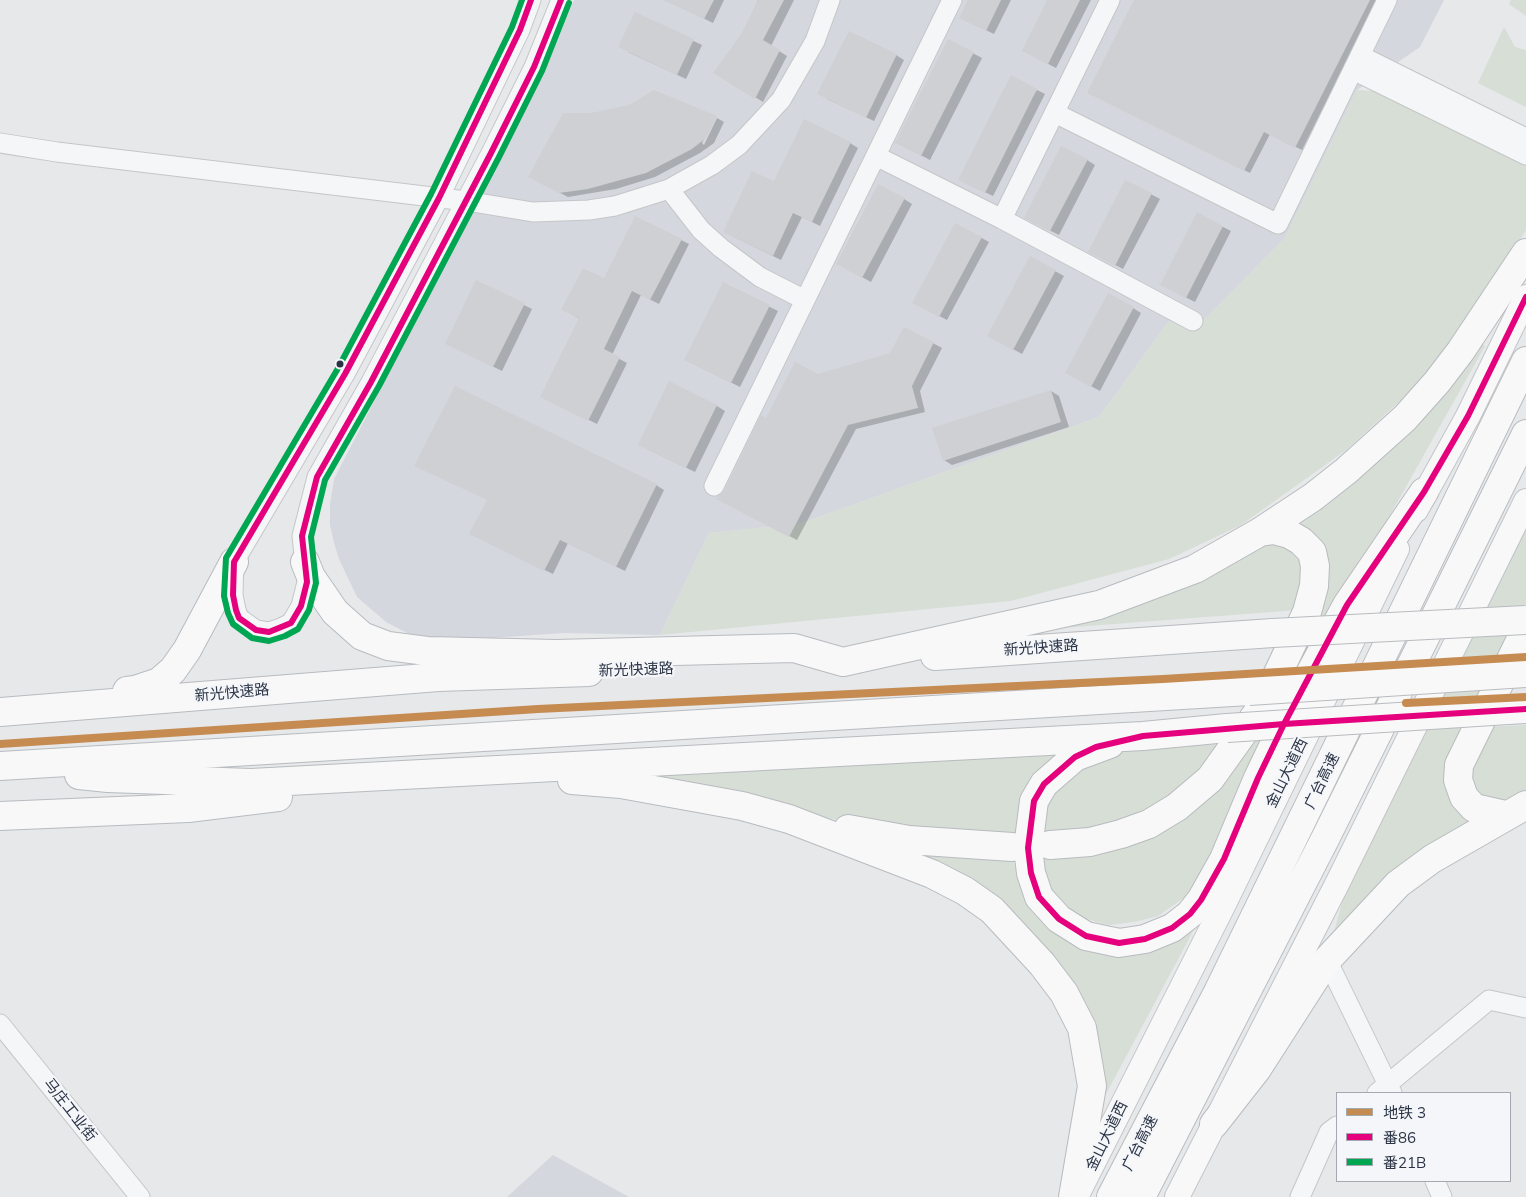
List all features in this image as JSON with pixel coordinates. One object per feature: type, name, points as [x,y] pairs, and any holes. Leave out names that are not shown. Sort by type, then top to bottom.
[{"type":"highway","points":[[305,562],[311,577],[335,612],[362,636],[388,646],[427,651],[556,654],[794,648],[843,662],[1099,605],[1195,569],[1260,532],[1313,497],[1346,471],[1405,418],[1460,352],[1526,253]]},
{"type":"highway","name":"广台高速","points":[[1111,1197],[1218,992],[1526,361]]},
{"type":"highway","name":"广台高速","points":[[1142,1197],[1325,838],[1526,434]]},
{"type":"highway","points":[[1143,736],[1096,747],[1076,758],[1044,784],[1034,801],[1028,848],[1031,872],[1039,897],[1059,919],[1086,936],[1119,943],[1144,939],[1172,928],[1190,914],[1201,900],[1224,859],[1258,778],[1293,705],[1343,613],[1424,492]]},
{"type":"highway","points":[[1050,845],[1090,842],[1121,834],[1149,824],[1177,807],[1210,779],[1263,705],[1307,612],[1314,586],[1316,566],[1312,552],[1301,541],[1290,534],[1274,530],[1260,532]]},
{"type":"highway","points":[[0,708],[22,696],[61,692],[135,690],[159,682],[172,670],[187,650],[234,562]]},
{"type":"highway","name":"新光快速路","points":[[0,712],[438,677],[843,662],[1273,633],[1526,620]]},
{"type":"highway","points":[[1516,810],[1474,808],[1464,797],[1458,780],[1459,765],[1526,629]]},
{"type":"highway","points":[[0,766],[1525,673]]},
{"type":"highway","points":[[0,766],[108,778],[251,783],[473,772],[689,758],[1143,736],[1228,728],[1517,710]]},
{"type":"highway","points":[[473,772],[621,784],[742,806],[789,819],[909,840],[1012,847]]},
{"type":"highway","points":[[0,816],[188,808],[297,794],[370,776]]},
{"type":"highway","points":[[1214,1124],[1257,1069],[1327,960],[1398,884],[1432,860],[1516,810]]},
{"type":"highway","points":[[789,819],[932,874],[965,892],[992,910],[1042,964],[1064,993],[1082,1028],[1092,1086],[1075,1197]]},
{"type":"main road","name":"金山大道西","points":[[1075,1197],[1223,906],[1424,492],[1468,416],[1526,297]]},
{"type":"main road","points":[[1177,1197],[1338,882],[1526,501]]},
{"type":"street","points":[[531,0],[520,30],[439,198],[345,374],[234,562],[233,596],[239,618],[256,630],[269,632],[291,622],[302,606],[308,582],[302,536],[317,477],[371,382],[466,201],[534,67],[561,0]]},
{"type":"street","points":[[0,143],[57,152],[466,201],[533,212],[589,210],[615,206],[669,189],[712,165],[739,145],[781,100],[816,40],[830,0]]},
{"type":"street","points":[[714,486],[952,0]]},
{"type":"street","points":[[1002,219],[1110,0]]},
{"type":"street","points":[[1055,113],[1278,224],[1387,0]]},
{"type":"street","points":[[1357,63],[1526,138]]},
{"type":"street","points":[[1357,63],[1526,155]]},
{"type":"street","points":[[876,156],[1002,219],[1193,321]]},
{"type":"street","points":[[669,189],[701,230],[721,248],[760,277],[805,300]]},
{"type":"street","points":[[1327,960],[1385,1090],[1489,1000],[1526,1008]]},
{"type":"street","name":"马庄工业街","points":[[0,1024],[140,1197]]},
{"type":"street","points":[[1300,1197],[1329,1132],[1336,1127]]},
{"type":"street","points":[[1434,1182],[1442,1197]]},
{"type":"shaded area","points":[[574,0],[1444,0],[1420,47],[1357,90],[1285,238],[1202,322],[1185,329],[1169,321],[1099,417],[799,524],[709,533],[660,635],[564,633],[435,642],[409,634],[386,622],[357,597],[339,559],[330,525],[330,504],[334,479],[543,75]]},
{"type":"shaded area","points":[[1511,0],[1526,0],[1526,16],[1509,4]]},
{"type":"shaded area","points":[[1504,27],[1515,47],[1526,50],[1526,107],[1478,83]]},
{"type":"shaded area","points":[[1357,90],[1373,91],[1526,165],[1526,230],[1439,365],[1346,450],[1241,525],[1169,559],[1011,601],[660,635],[709,533],[799,524],[1099,417],[1169,321],[1185,329],[1202,322],[1285,238]]},
{"type":"shaded area","points":[[1476,340],[1485,346],[1385,524],[1333,603],[1257,747],[1216,849],[1199,881],[1185,897],[1158,916],[1134,922],[1108,925],[1086,919],[1069,909],[1054,896],[1040,875],[1035,853],[1183,815],[1324,592],[1288,522]]},
{"type":"shaded area","points":[[1526,526],[1526,615],[1449,773],[1477,819],[1333,936],[1347,884]]},
{"type":"shaded area","points":[[1260,540],[1291,542],[1307,572],[1298,610],[1048,629]]},
{"type":"shaded area","points":[[1526,725],[1526,795],[1507,803],[1475,799],[1465,771],[1486,727]]},
{"type":"shaded area","points":[[1219,744],[1183,794],[1102,833],[1034,836],[1054,786],[1107,752]]},
{"type":"shaded area","points":[[1068,753],[1018,839],[927,835],[832,819],[771,804],[658,781],[658,774]]},
{"type":"shaded area","points":[[911,850],[1013,861],[1020,880],[1104,939],[1207,905],[1106,1094],[1100,1092],[1091,1023],[947,869]]},
{"type":"shaded area","points":[[553,1155],[629,1197],[507,1197]]},
{"type":"building","points":[[663,0],[714,0],[704,19]]},
{"type":"building","points":[[758,0],[784,0],[763,40],[780,50],[755,99],[713,73],[741,35]]},
{"type":"building","points":[[968,0],[1001,0],[986,31],[959,18]]},
{"type":"building","points":[[1047,0],[1080,0],[1048,64],[1022,51]]},
{"type":"building","points":[[1134,0],[1370,0],[1295,148],[1264,132],[1244,171],[1087,93]]},
{"type":"building","points":[[635,12],[694,39],[677,75],[618,47]]},
{"type":"building","points":[[849,31],[897,54],[866,118],[817,94]]},
{"type":"building","points":[[948,39],[974,52],[921,156],[895,143]]},
{"type":"building","points":[[1011,75],[1037,89],[985,193],[958,180]]},
{"type":"building","points":[[654,90],[717,116],[706,138],[692,149],[646,173],[588,189],[559,193],[528,177],[563,113],[591,113],[629,105]]},
{"type":"building","points":[[804,119],[851,142],[812,222],[793,213],[773,256],[723,232],[752,171],[774,181]]},
{"type":"building","points":[[1061,146],[1088,159],[1050,231],[1024,218]]},
{"type":"building","points":[[1125,180],[1152,193],[1115,266],[1088,252]]},
{"type":"building","points":[[878,184],[905,198],[862,278],[836,264]]},
{"type":"building","points":[[1197,212],[1223,226],[1186,298],[1160,285]]},
{"type":"building","points":[[635,216],[682,239],[650,300],[632,291],[604,349],[620,357],[588,421],[540,397],[579,318],[561,310],[583,268],[604,278]]},
{"type":"building","points":[[955,223],[982,237],[939,317],[912,303]]},
{"type":"building","points":[[1030,256],[1056,270],[1013,350],[987,336]]},
{"type":"building","points":[[476,280],[525,303],[493,367],[445,344]]},
{"type":"building","points":[[723,282],[770,305],[731,383],[684,360]]},
{"type":"building","points":[[1108,293],[1134,307],[1091,387],[1065,373]]},
{"type":"building","points":[[904,327],[934,342],[912,386],[918,408],[848,425],[789,537],[716,499],[724,491],[761,415],[766,418],[795,362],[818,374],[890,353]]},
{"type":"building","points":[[669,381],[717,405],[686,468],[638,445]]},
{"type":"building","points":[[455,386],[657,484],[616,567],[560,540],[544,571],[469,534],[487,500],[414,466]]},
{"type":"building","points":[[1051,390],[1061,422],[943,461],[932,428]]},
{"type":"metro line","name":"3","points":[[0,744],[538,709],[1163,679],[1526,657]]},
{"type":"metro line","name":"3","points":[[1406,703],[1526,697]]},
{"type":"transit line","name":"番21B","points":[[522,0],[512,27],[431,194],[337,370],[226,558],[224,596],[228,613],[233,624],[252,638],[269,641],[285,636],[298,629],[309,610],[316,583],[311,537],[325,480],[379,386],[499,157],[542,71],[569,3]]},
{"type":"transit line","name":"番86","points":[[531,0],[520,30],[439,198],[345,374],[234,562],[233,595],[236,610],[239,618],[256,630],[269,632],[291,623],[301,606],[307,582],[302,536],[317,477],[371,382],[491,153],[534,67],[561,0]]},
{"type":"transit line","name":"番86","points":[[1284,724],[1347,605],[1424,492],[1468,416],[1526,297]]},
{"type":"transit line","name":"番86","points":[[1284,724],[1526,709]]},
{"type":"transit line","name":"番86","points":[[1284,724],[1258,778],[1224,859],[1201,900],[1190,914],[1172,928],[1145,939],[1119,943],[1086,936],[1059,919],[1039,897],[1031,873],[1028,848],[1034,801],[1044,784],[1075,757],[1096,747],[1143,736],[1284,724]]}]
